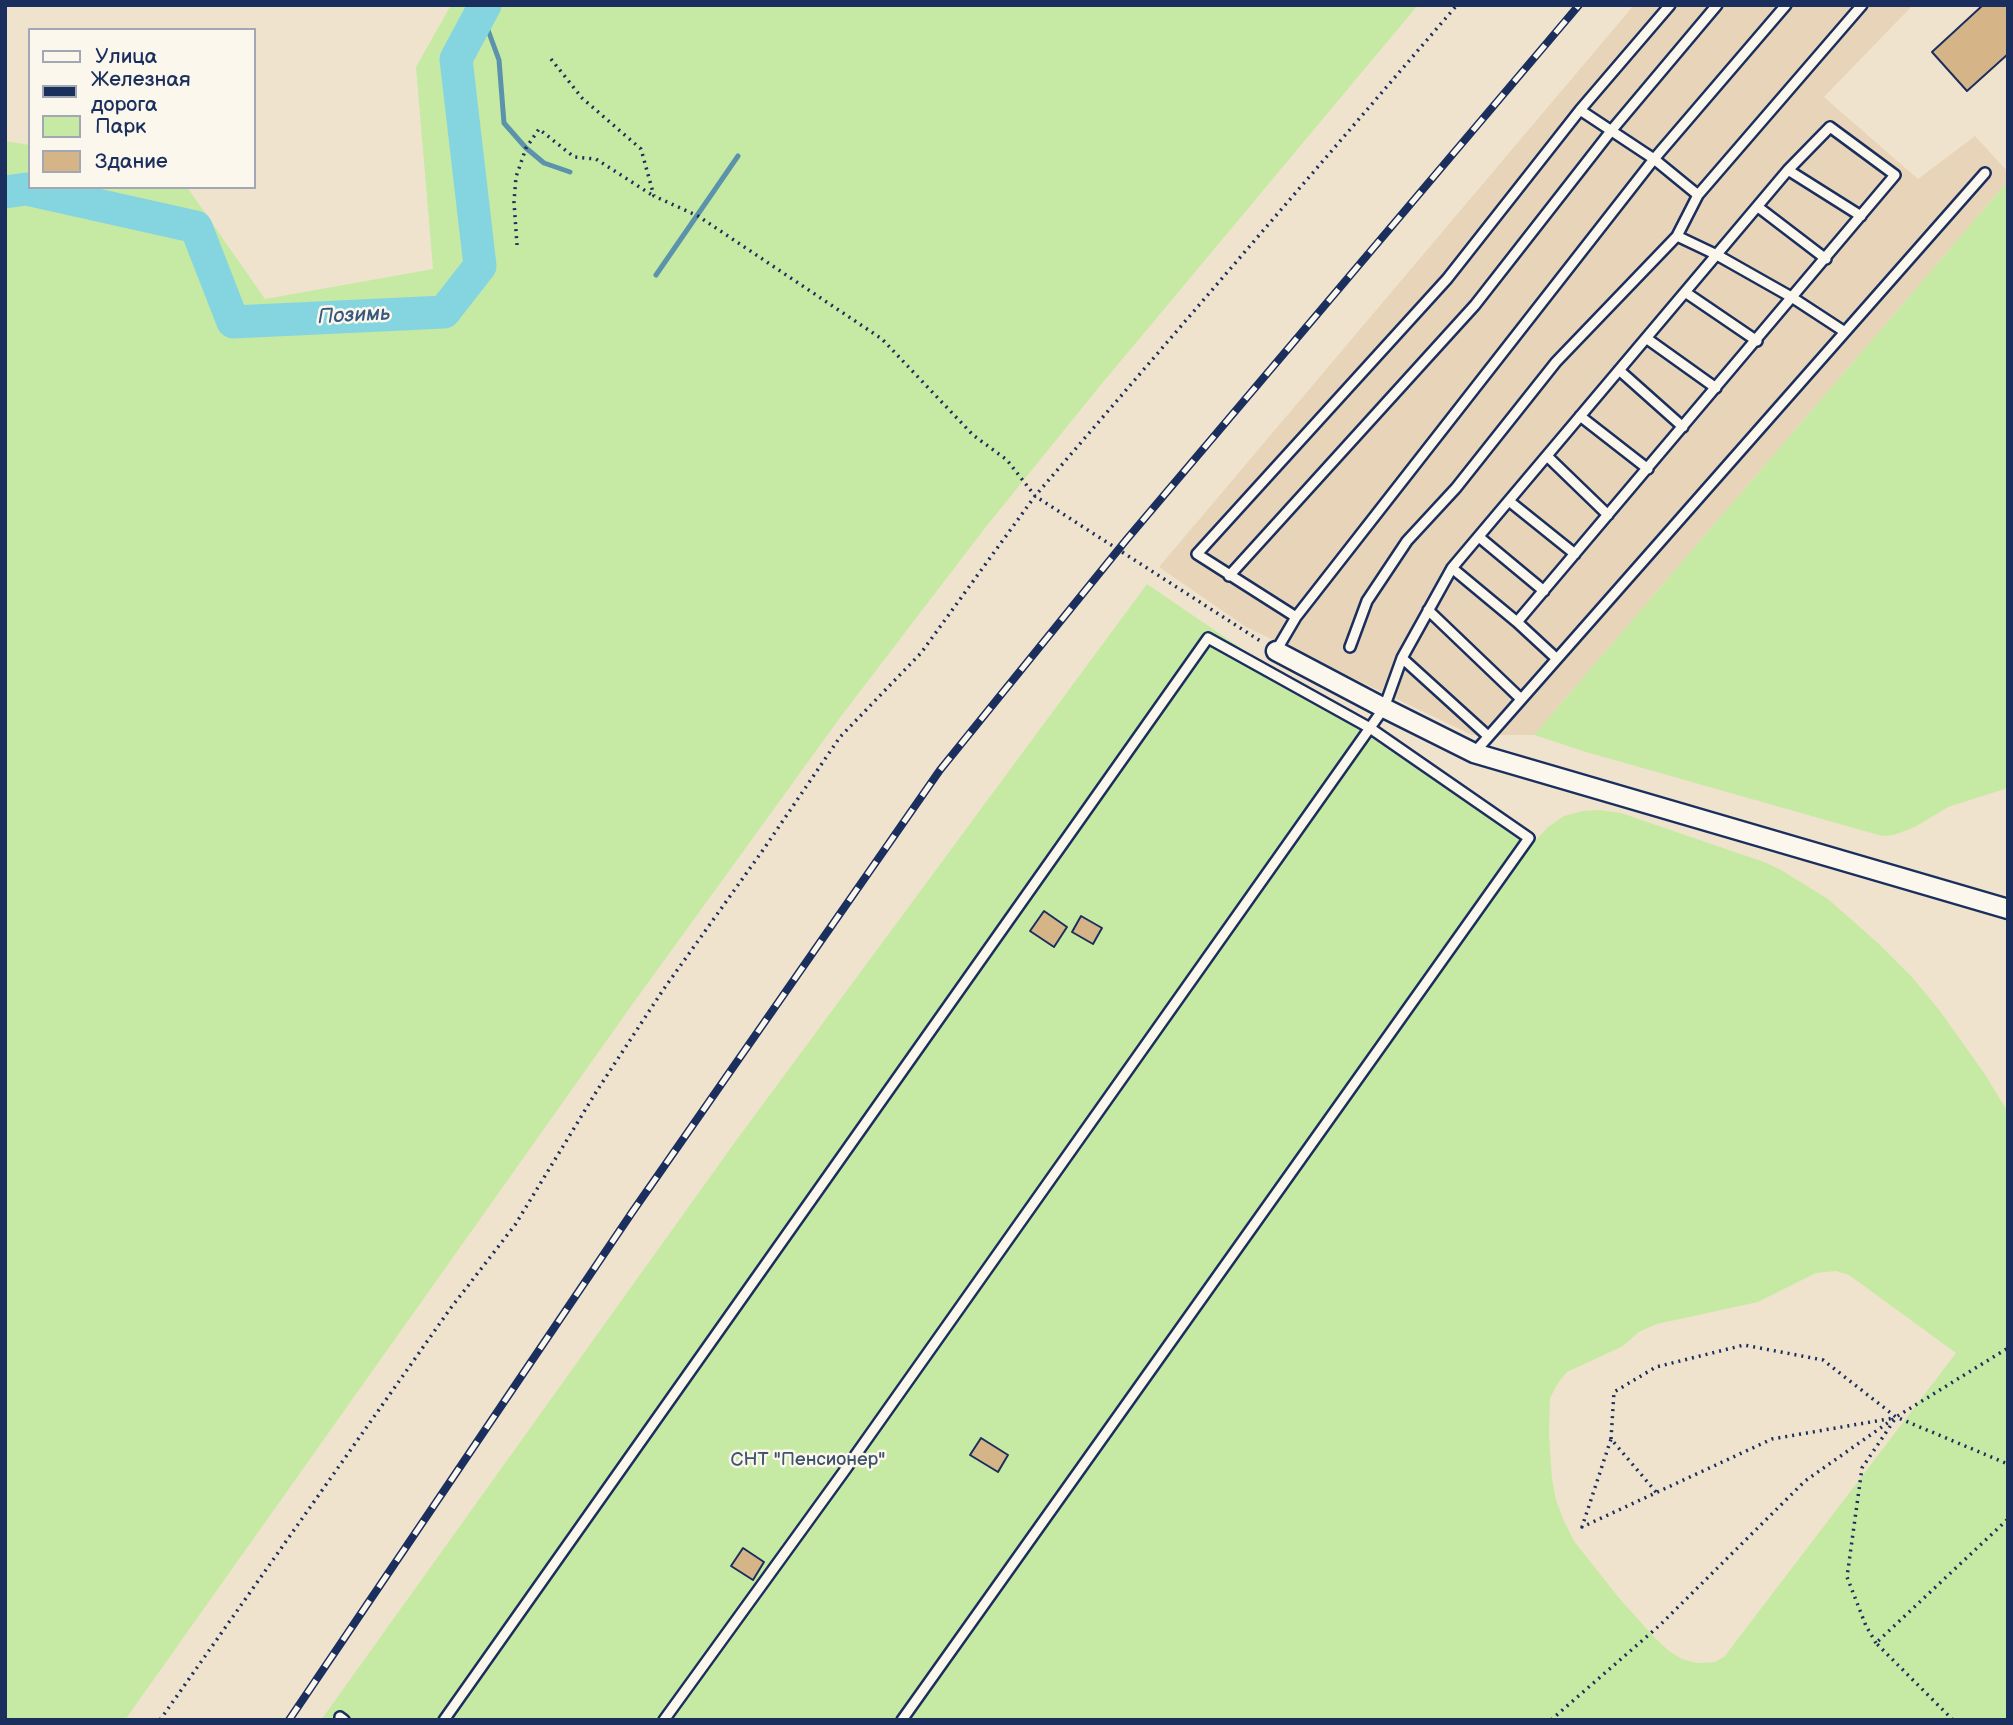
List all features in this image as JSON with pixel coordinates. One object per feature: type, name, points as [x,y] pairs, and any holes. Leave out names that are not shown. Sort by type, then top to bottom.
[{"type":"street","points":[[1276,651],[1474,753],[2008,909]]},
{"type":"lane","points":[[1296,617],[1197,554],[1447,279],[1580,110],[1670,5]]},
{"type":"lane","points":[[1229,576],[1475,305],[1611,131],[1717,5]]},
{"type":"lane","points":[[1276,651],[1296,617],[1654,159],[1786,5]]},
{"type":"lane","points":[[1350,648],[1367,601],[1407,541],[1456,488],[1556,362],[1677,236],[1698,195],[1862,5]]},
{"type":"lane","points":[[1580,110],[1654,159],[1698,195]]},
{"type":"lane","points":[[664,1720],[1370,729],[1384,708],[1402,658],[1452,568],[1788,170],[1830,127],[1895,176],[1517,622]]},
{"type":"lane","points":[[1788,170],[1861,216]]},
{"type":"lane","points":[[1474,753],[1985,173]]},
{"type":"lane","points":[[1758,206],[1826,259]]},
{"type":"lane","points":[[1677,236],[1793,298],[1845,332]]},
{"type":"lane","points":[[1685,292],[1757,341]]},
{"type":"lane","points":[[1646,338],[1716,388]]},
{"type":"lane","points":[[1619,370],[1683,427]]},
{"type":"lane","points":[[1580,416],[1648,469]]},
{"type":"lane","points":[[1547,456],[1608,515]]},
{"type":"lane","points":[[1509,502],[1575,554]]},
{"type":"lane","points":[[1479,537],[1544,591]]},
{"type":"lane","points":[[1452,568],[1517,622],[1556,659]]},
{"type":"lane","points":[[1428,610],[1521,699]]},
{"type":"lane","points":[[444,1720],[1208,638],[1370,729],[1529,838],[902,1720]]},
{"type":"lane","points":[[1402,658],[1488,736]]},
{"type":"path","points":[[160,1720],[450,1309],[515,1225],[598,1089],[663,990],[840,737],[921,653],[1035,496],[1457,5]]},
{"type":"path","points":[[551,59],[582,97],[641,149],[654,196]]},
{"type":"path","points":[[517,245],[514,202],[516,177],[526,148],[538,129],[574,157],[596,159],[654,196],[698,216],[882,340],[973,435],[1007,460],[1035,496],[1276,651]]},
{"type":"path","points":[[1896,1418],[1772,1439],[1582,1527],[1611,1440],[1614,1392],[1656,1367],[1744,1345],[1823,1360],[1896,1418],[2008,1464]]},
{"type":"path","points":[[1551,1720],[1660,1625],[1805,1481],[1896,1418],[2008,1348]]},
{"type":"path","points":[[1896,1418],[1862,1468],[1847,1577],[1866,1626],[1876,1643],[1953,1720]]},
{"type":"path","points":[[1611,1440],[1656,1492]]},
{"type":"path","points":[[1876,1643],[2008,1519]]},
{"type":"shaded area","points":[[1634,5],[1913,5],[1824,97],[1918,179],[1975,136],[2008,172],[2008,181],[1534,735],[1472,735],[1246,627],[1159,567]]},
{"type":"green space","points":[[451,5],[1418,5],[1099,387],[985,528],[842,715],[629,1009],[125,1720],[5,1720],[5,141],[28,145],[28,189],[188,189],[265,299],[433,269],[416,67]]},
{"type":"green space","points":[[2008,181],[2008,788],[1948,807],[1915,827],[1894,835],[1882,836],[1534,735]]},
{"type":"green space","name":"СНТ \"Пенсионер\"","points":[[1147,584],[1530,846],[1548,827],[1564,816],[1600,810],[1621,813],[1764,862],[1828,899],[1912,977],[1940,1011],[2008,1112],[2008,1720],[321,1720],[735,1142]],"holes":[[[1836,1271],[1849,1275],[1956,1353],[1724,1657],[1715,1662],[1697,1663],[1682,1659],[1655,1638],[1574,1541],[1556,1500],[1552,1479],[1550,1398],[1567,1372],[1623,1346],[1639,1332],[1657,1324],[1758,1302],[1816,1273]]]},
{"type":"building","points":[[1983,5],[2008,5],[2008,54],[1967,91],[1932,52]]},
{"type":"building","points":[[1044,911],[1067,927],[1054,947],[1030,931]]},
{"type":"building","points":[[1081,916],[1102,928],[1093,944],[1072,932]]},
{"type":"building","points":[[981,1438],[1008,1455],[998,1472],[970,1455]]},
{"type":"building","points":[[743,1548],[764,1562],[753,1580],[731,1566]]},
{"type":"waterway","name":"Позимь","points":[[5,192],[26,189],[196,227],[233,322],[444,312],[480,266],[456,59],[485,5]]},
{"type":"waterway","points":[[481,11],[499,60],[504,123],[526,148],[544,163],[570,172]]},
{"type":"waterway","points":[[656,275],[738,156]]},
{"type":"railway","points":[[289,1720],[633,1211],[940,770],[1127,539],[1579,5]]}]
